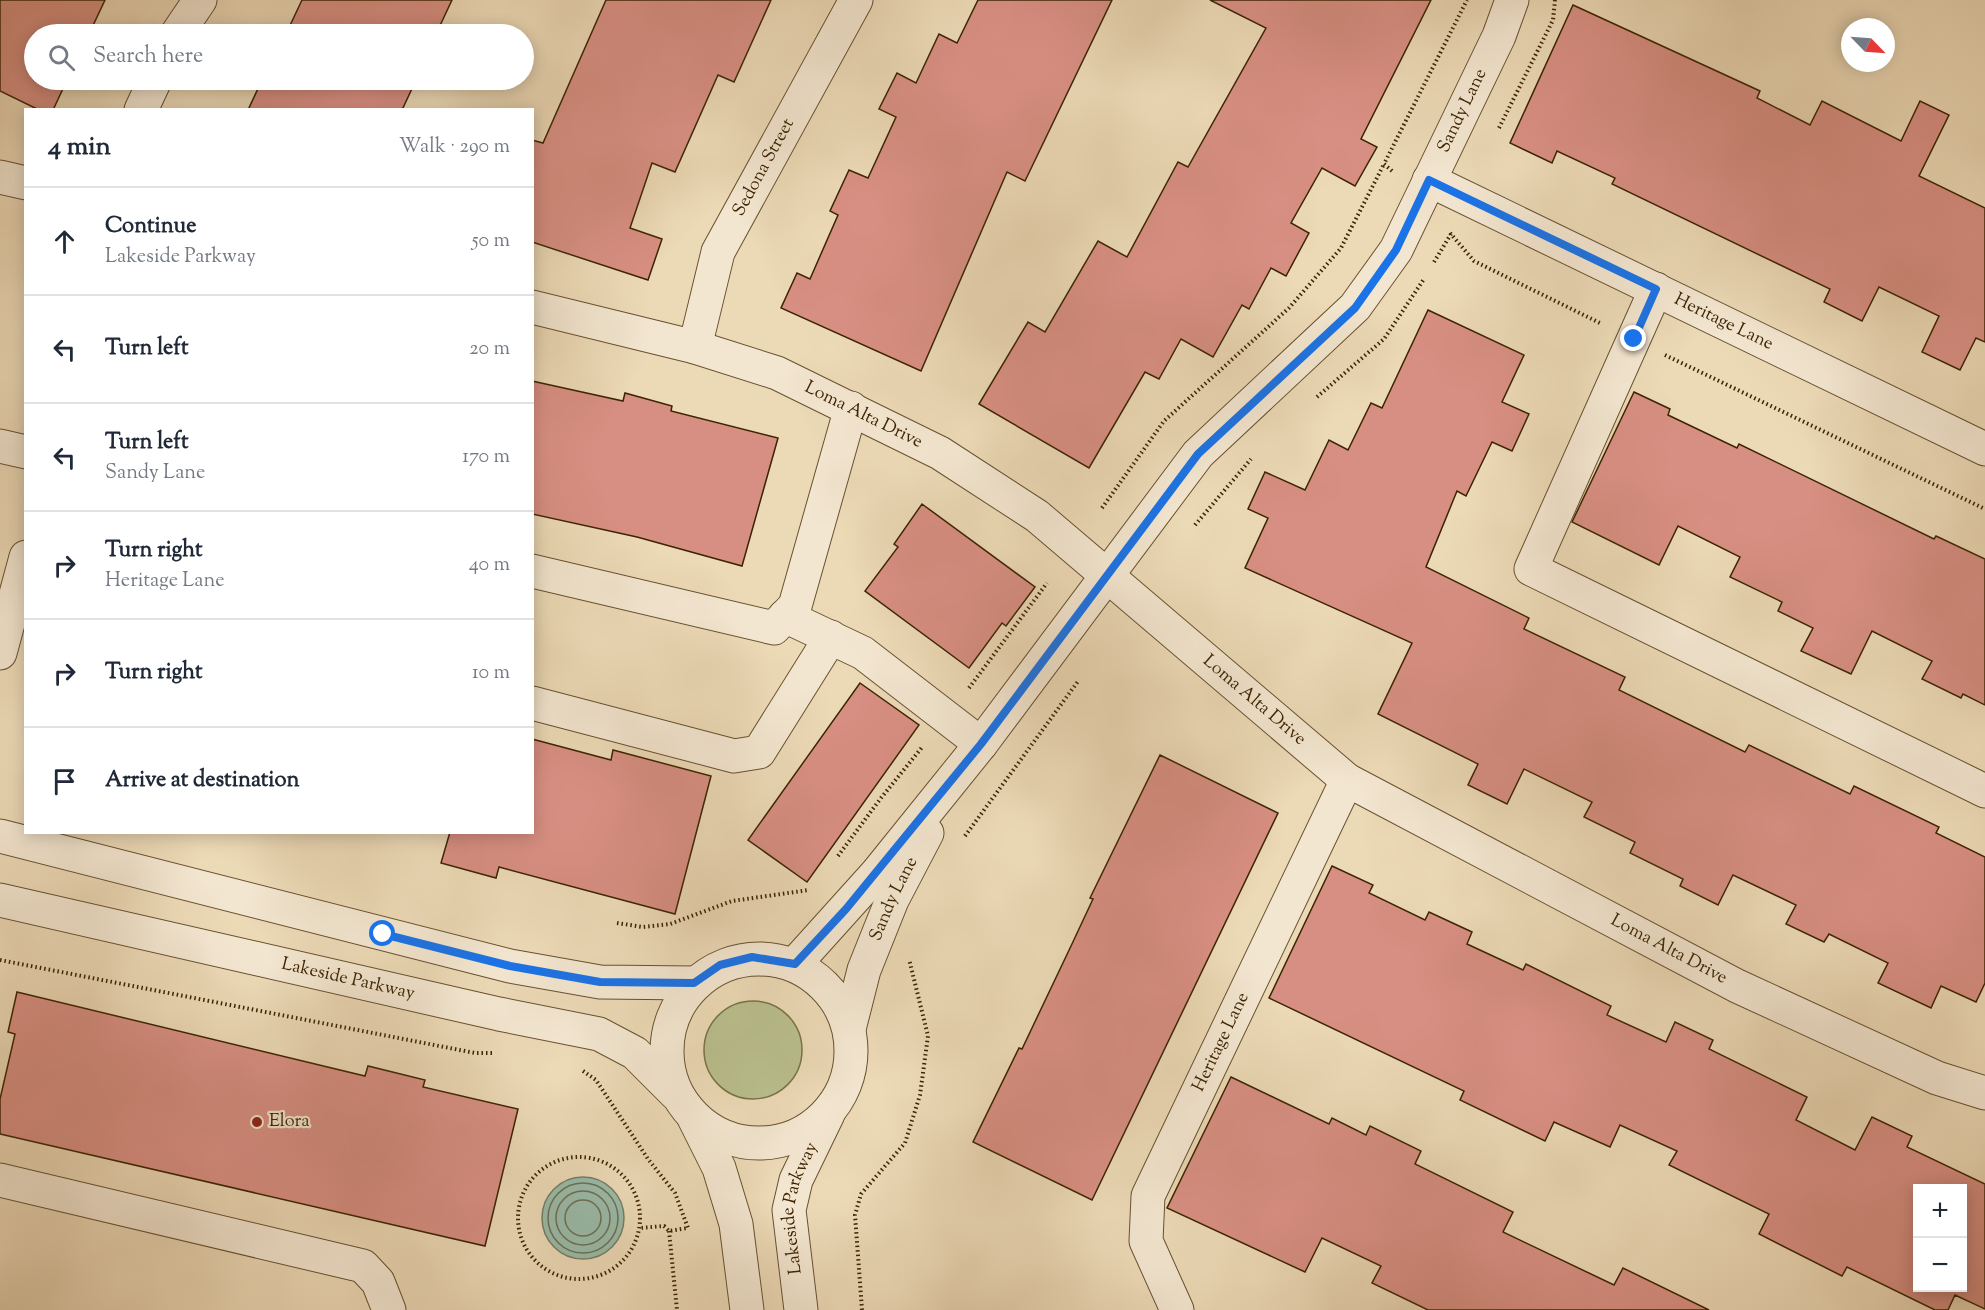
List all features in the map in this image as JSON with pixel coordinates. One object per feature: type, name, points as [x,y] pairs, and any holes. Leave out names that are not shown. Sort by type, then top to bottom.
[{"type":"street","points":[[184,24],[200,0]]},
{"type":"street","name":"Sedona Street","points":[[695,347],[718,252],[856,0]]},
{"type":"street","name":"Sandy Lane","points":[[795,964],[846,909],[981,744],[1198,454],[1355,308],[1396,250],[1499,36],[1512,0]]},
{"type":"street","points":[[142,108],[150,90]]},
{"type":"street","points":[[0,177],[24,183]]},
{"type":"street","name":"Heritage Lane","points":[[1429,180],[1985,449]]},
{"type":"street","points":[[1656,289],[1531,569],[1985,791]]},
{"type":"street","name":"Loma Alta Drive","points":[[534,307],[695,347],[777,373],[940,453],[1037,516],[1347,780],[1737,986],[1937,1078],[1985,1094]]},
{"type":"street","points":[[534,571],[774,628],[795,606],[851,408]]},
{"type":"street","points":[[0,446],[24,452]]},
{"type":"street","points":[[0,652],[24,564]]},
{"type":"street","points":[[785,616],[863,653],[981,744]]},
{"type":"street","points":[[534,704],[734,756],[759,752],[831,637]]},
{"type":"street","name":"Sandy Lane","points":[[849,1029],[864,969],[884,920],[956,775]]},
{"type":"street","name":"Heritage Lane","points":[[1177,1310],[1146,1241],[1148,1196],[1347,780]]},
{"type":"street","points":[[0,836],[510,966],[600,982],[694,983]]},
{"type":"street","name":"Lakeside Parkway","points":[[0,900],[499,1014],[598,1034],[635,1053],[685,1106],[719,1168],[737,1226],[747,1310]]},
{"type":"street","points":[[752,957],[795,964],[821,981],[836,998],[849,1029],[850,1063],[840,1094],[829,1112],[803,1132],[774,1142],[741,1142],[720,1136],[685,1106],[666,1063],[670,1022],[694,983],[720,965],[752,957]]},
{"type":"street","name":"Lakeside Parkway","points":[[801,1310],[789,1210],[796,1180],[829,1112]]},
{"type":"street","points":[[0,1180],[363,1266],[378,1282],[389,1310]]},
{"type":"path","points":[[1498,131],[1553,20],[1555,0]]},
{"type":"path","points":[[1102,508],[1164,421],[1289,308],[1341,248],[1384,164]]},
{"type":"path","points":[[834,862],[1047,583]]},
{"type":"path","points":[[963,838],[1083,674]]},
{"type":"path","points":[[617,923],[643,927],[670,924],[732,901],[784,892],[814,890]]},
{"type":"path","points":[[862,1310],[855,1215],[861,1194],[904,1143],[920,1095],[925,1060],[928,1036],[909,958]]},
{"type":"path","points":[[0,960],[430,1044]]},
{"type":"path","points":[[586,1072],[596,1080],[648,1158],[675,1193],[688,1228],[669,1231]]},
{"type":"path","points":[[581,1156],[601,1160],[618,1170],[632,1185],[639,1203],[640,1228],[636,1244],[625,1261],[608,1274],[588,1280],[567,1280],[548,1272],[532,1258],[521,1240],[517,1220],[520,1201],[529,1182],[543,1168],[581,1156]]},
{"type":"path","points":[[640,1228],[664,1226],[669,1231],[676,1310]]},
{"type":"green space","points":[[753,1001],[772,1005],[788,1015],[798,1031],[802,1050],[798,1069],[788,1085],[772,1095],[753,1099],[734,1095],[718,1085],[708,1069],[704,1050],[708,1031],[718,1015],[734,1005]]},
{"type":"water","points":[[583,1177],[599,1180],[612,1189],[621,1202],[624,1218],[621,1234],[612,1247],[599,1256],[583,1259],[567,1256],[554,1247],[545,1234],[542,1218],[545,1202],[554,1189],[567,1180]]},
{"type":"building","points":[[0,0],[105,0],[94,24],[24,24],[24,90],[62,90],[54,108],[35,108],[0,91]]},
{"type":"building","points":[[302,0],[452,0],[441,24],[291,24]]},
{"type":"building","points":[[606,0],[771,0],[734,82],[718,75],[675,172],[652,163],[630,228],[662,239],[648,280],[534,243],[534,141],[543,143]]},
{"type":"building","points":[[978,0],[1112,0],[1025,181],[1007,172],[921,371],[781,308],[797,273],[810,279],[838,215],[830,211],[849,170],[868,178],[896,117],[879,109],[897,73],[916,83],[939,34],[957,43]]},
{"type":"building","points":[[1210,0],[1431,0],[1361,139],[1377,147],[1355,186],[1322,168],[1291,223],[1309,233],[1286,276],[1271,268],[1249,309],[1242,305],[1213,357],[1181,339],[1159,379],[1145,372],[1089,468],[979,404],[1028,322],[1045,332],[1098,241],[1127,257],[1178,162],[1188,167],[1266,28]]},
{"type":"building","points":[[1573,5],[1760,91],[1757,98],[1810,125],[1822,101],[1901,141],[1920,101],[1949,115],[1919,176],[1985,208],[1985,342],[1976,338],[1960,370],[1922,352],[1939,316],[1879,287],[1862,321],[1824,302],[1830,289],[1612,184],[1615,178],[1557,151],[1552,163],[1510,143]]},
{"type":"building","points":[[257,90],[411,90],[403,108],[249,108]]},
{"type":"building","points":[[1428,310],[1524,355],[1502,402],[1529,414],[1512,451],[1492,442],[1466,496],[1457,491],[1426,567],[1529,618],[1524,629],[1625,677],[1619,690],[1745,752],[1749,745],[1850,794],[1854,786],[1939,827],[1936,833],[1985,857],[1985,983],[1976,1002],[1941,986],[1931,1008],[1878,983],[1888,963],[1829,934],[1824,942],[1786,924],[1796,905],[1733,875],[1718,905],[1680,886],[1683,879],[1630,853],[1635,842],[1584,817],[1592,802],[1524,769],[1507,804],[1468,785],[1478,764],[1378,714],[1412,643],[1245,568],[1268,518],[1248,509],[1265,472],[1305,490],[1329,440],[1348,450],[1371,403],[1382,408]]},
{"type":"building","points":[[534,381],[623,401],[625,393],[672,406],[671,411],[778,438],[742,566],[637,537],[534,514]]},
{"type":"building","points":[[1634,392],[1670,409],[1668,415],[1737,448],[1739,444],[1934,539],[1936,536],[1985,559],[1985,705],[1963,694],[1961,698],[1922,679],[1932,661],[1872,631],[1851,674],[1801,651],[1813,628],[1778,611],[1782,602],[1730,577],[1740,557],[1678,526],[1659,565],[1572,522]]},
{"type":"building","points":[[922,504],[1035,587],[1006,626],[1002,623],[969,668],[865,591],[898,547],[894,544]]},
{"type":"building","points":[[860,683],[919,725],[807,882],[748,840]]},
{"type":"building","points":[[534,740],[611,760],[613,750],[711,776],[675,914],[499,867],[496,878],[441,863],[449,834],[534,834]]},
{"type":"building","points":[[1160,755],[1278,813],[1092,1200],[973,1142],[1019,1048],[1022,1049],[1093,899],[1090,898]]},
{"type":"building","points":[[1332,866],[1373,885],[1369,893],[1425,920],[1429,912],[1472,932],[1467,944],[1523,970],[1526,964],[1611,1006],[1607,1015],[1666,1042],[1675,1022],[1713,1040],[1709,1049],[1807,1097],[1796,1120],[1855,1150],[1872,1117],[1912,1136],[1907,1147],[1985,1184],[1985,1309],[1955,1295],[1948,1310],[1935,1310],[1847,1267],[1842,1276],[1759,1234],[1769,1214],[1669,1165],[1677,1151],[1620,1125],[1610,1147],[1554,1122],[1545,1141],[1460,1100],[1464,1091],[1269,998]]},
{"type":"building","name":"Elora","points":[[17,992],[365,1076],[368,1066],[425,1080],[423,1087],[518,1109],[485,1246],[0,1134],[0,1099],[15,1034],[8,1032]]},
{"type":"building","points":[[1231,1077],[1329,1124],[1332,1118],[1366,1135],[1370,1126],[1421,1151],[1415,1164],[1513,1212],[1503,1232],[1614,1285],[1623,1268],[1709,1310],[1428,1310],[1372,1283],[1381,1266],[1322,1238],[1305,1272],[1167,1208]]},
{"type":"place","name":"Elora","points":[[257,1122]]},
{"type":"route","points":[[383,934],[510,966],[600,982],[694,983],[720,965],[752,957],[795,964],[846,909],[981,744],[1198,454],[1355,308],[1396,250],[1429,180],[1656,289],[1634,339]]}]
